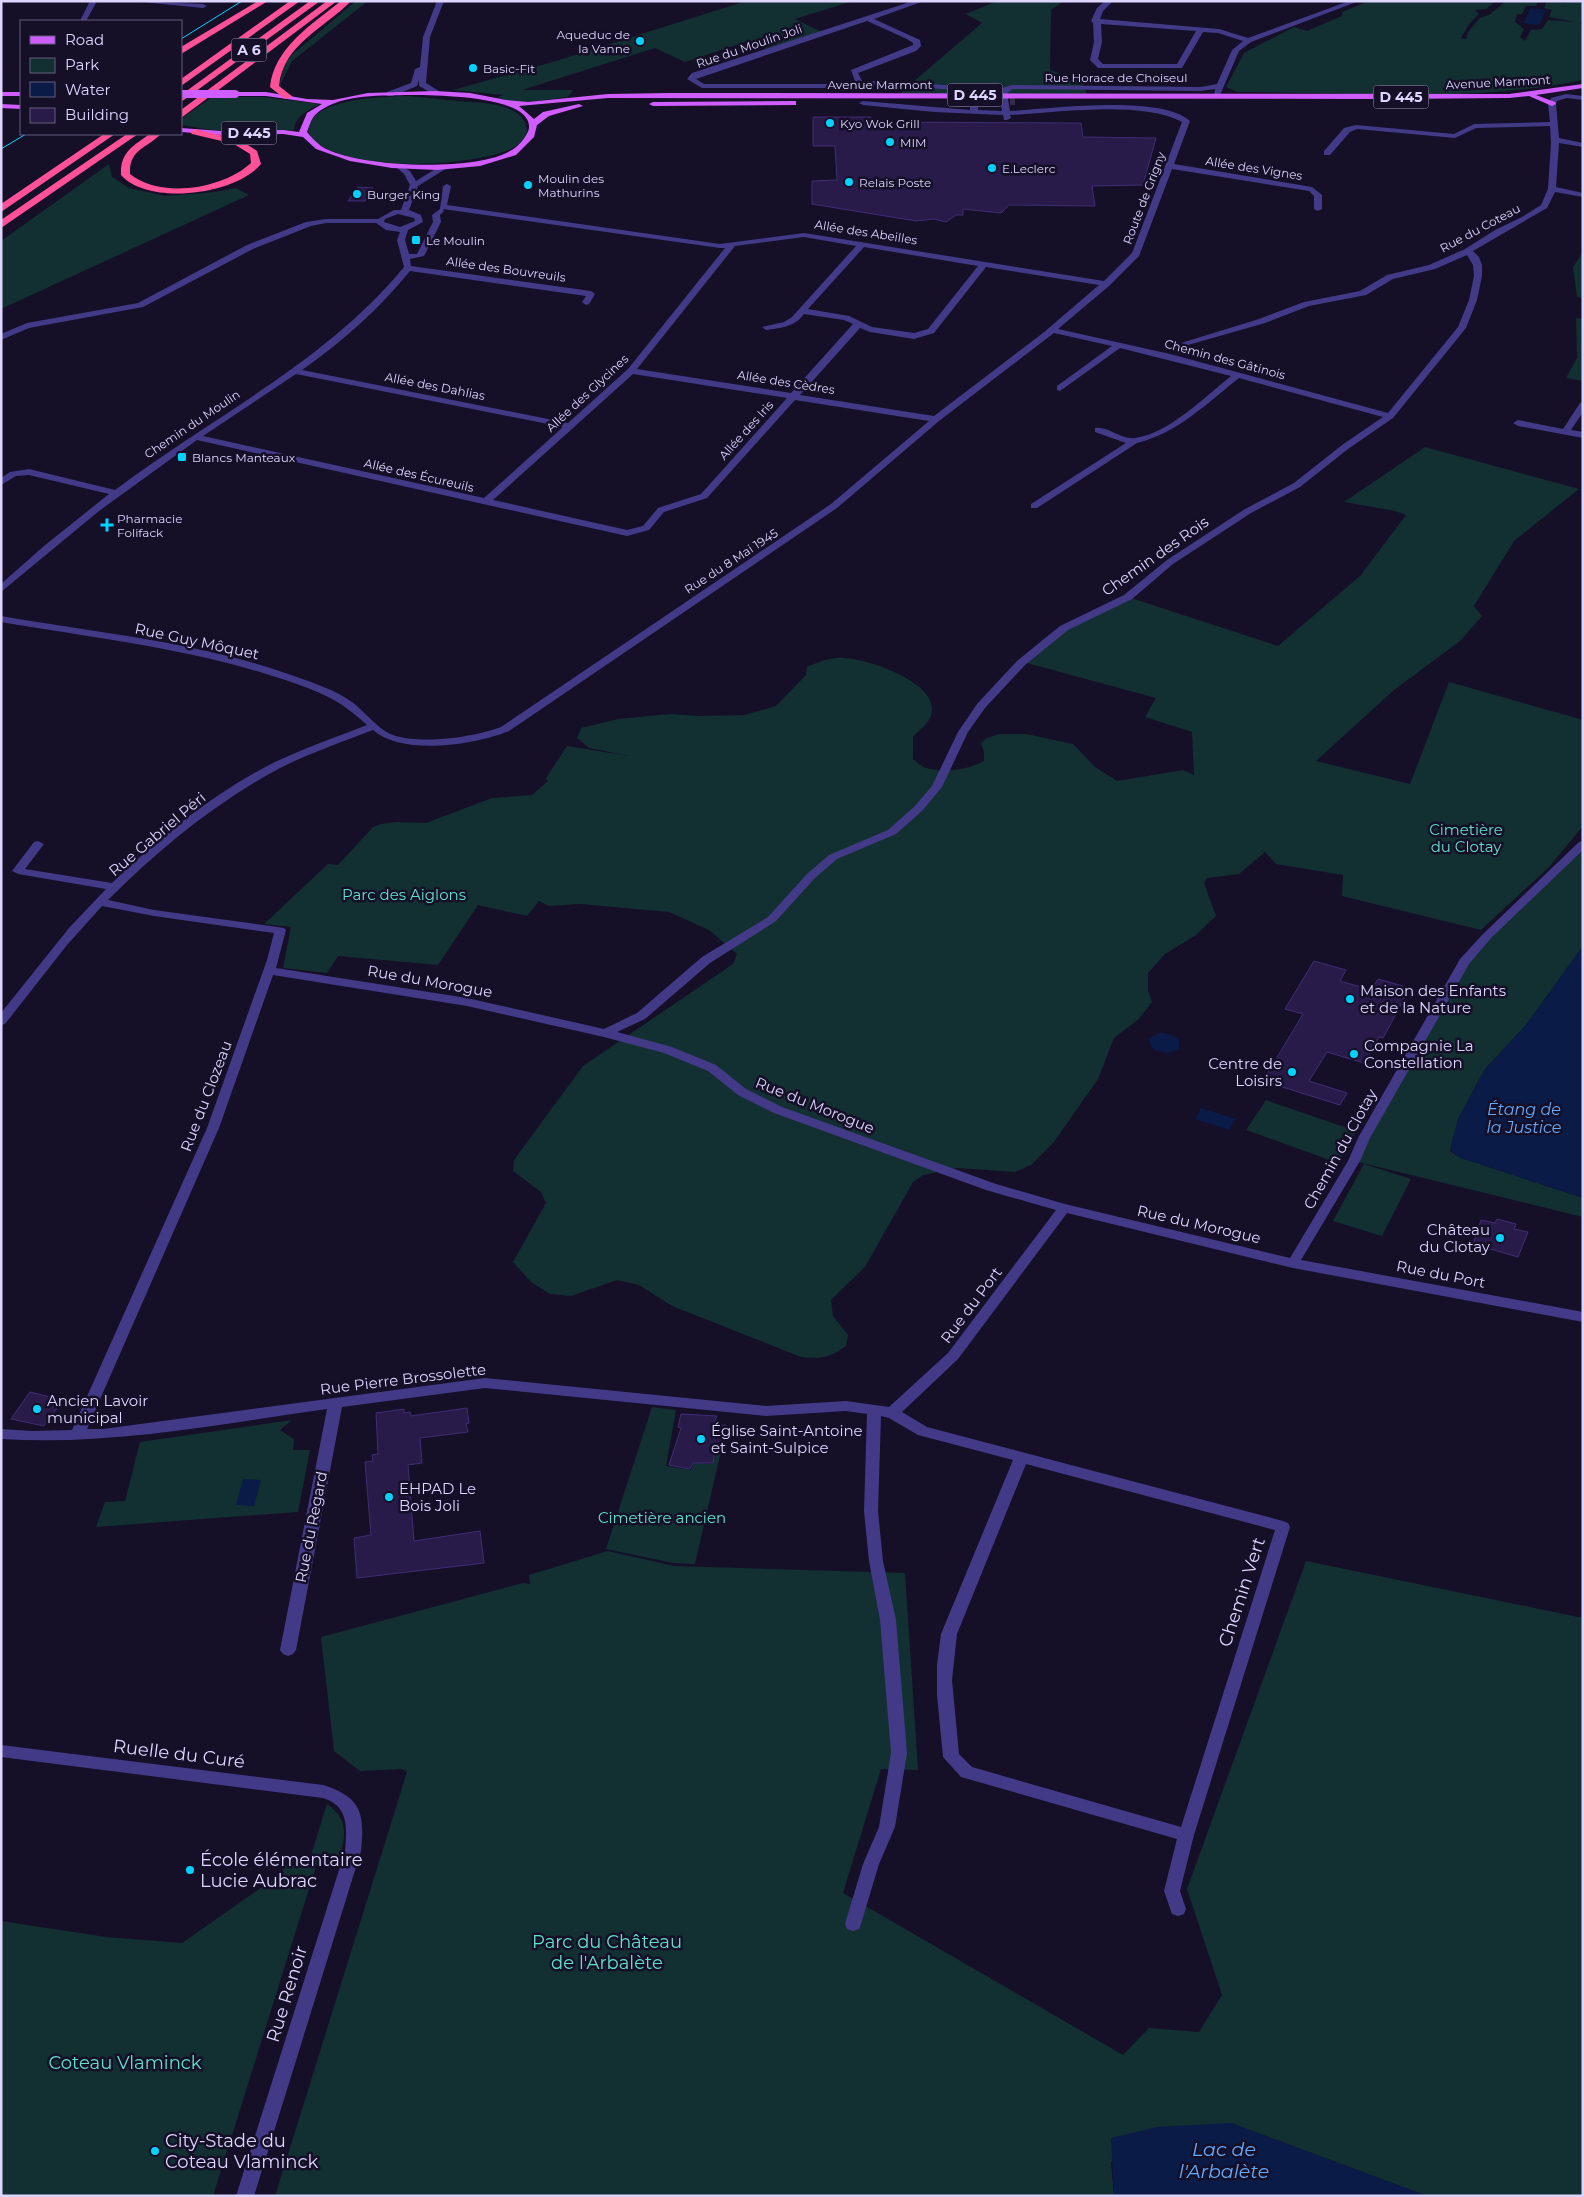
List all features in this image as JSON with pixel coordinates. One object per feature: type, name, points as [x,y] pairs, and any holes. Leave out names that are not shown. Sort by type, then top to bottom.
[{"type":"highway","points":[[182,50],[264,1]]},
{"type":"highway","name":"A 6","points":[[182,82],[296,1]]},
{"type":"highway","name":"A 6","points":[[182,98],[316,1]]},
{"type":"highway","points":[[182,114],[333,1]]},
{"type":"highway","points":[[288,97],[274,87],[279,63],[287,52],[347,1]]},
{"type":"highway","points":[[155,135],[133,151],[123,165],[124,172],[128,178],[144,186],[178,190],[215,187],[244,176],[256,164],[254,153],[243,144],[195,132]]},
{"type":"highway","points":[[1,209],[109,135]]},
{"type":"highway","points":[[1,225],[132,135]]},
{"type":"main road","points":[[1566,96],[1573,89],[1583,86]]},
{"type":"main road","name":"Avenue Marmont","points":[[339,102],[390,94],[438,93],[522,105],[609,96],[859,95],[974,104],[1004,100],[1509,96],[1583,86]]},
{"type":"main road","points":[[1,94],[20,94]]},
{"type":"main road","points":[[182,94],[266,94],[320,102],[339,102]]},
{"type":"main road","name":"Avenue Marmont","points":[[533,124],[554,112],[599,104],[649,100],[962,99],[609,96]]},
{"type":"main road","points":[[1509,96],[1534,97],[1552,104]]},
{"type":"main road","name":"Avenue Marmont","points":[[1271,97],[1252,99],[1015,100],[1271,97],[1294,99]]},
{"type":"main road","points":[[339,102],[310,116],[302,125],[302,135],[312,145],[337,155],[400,167],[443,168],[486,162],[515,152],[528,141],[533,124],[530,118],[518,109],[501,102]]},
{"type":"main road","name":"Avenue Marmont","points":[[599,104],[864,103]]},
{"type":"main road","points":[[1,106],[20,107]]},
{"type":"main road","name":"D 445","points":[[182,130],[195,132],[283,132],[302,135]]},
{"type":"street","points":[[84,20],[94,1]]},
{"type":"street","points":[[135,1],[203,6]]},
{"type":"street","points":[[438,93],[422,84],[429,32],[441,1]]},
{"type":"street","name":"Rue du Moulin Joli","points":[[861,86],[702,86],[692,82],[691,79],[696,75],[922,1]]},
{"type":"street","points":[[1110,1],[1100,8],[1095,21],[1098,40],[1094,60],[1101,66],[1179,66],[1201,29]]},
{"type":"street","points":[[1214,99],[1236,50],[1248,40],[1356,1]]},
{"type":"street","points":[[859,95],[861,86],[854,72],[917,46],[916,42],[910,37],[868,19]]},
{"type":"street","points":[[1095,21],[1220,31],[1248,40]]},
{"type":"street","points":[[390,94],[414,84],[419,66],[424,60]]},
{"type":"street","points":[[861,86],[879,84],[963,88],[974,104]]},
{"type":"street","name":"Rue Horace de Choiseul","points":[[1004,100],[1005,90],[1012,87],[1201,88],[1220,86]]},
{"type":"street","points":[[1552,104],[1556,97],[1580,98]]},
{"type":"street","points":[[864,103],[974,104],[1006,116],[1004,100]]},
{"type":"street","name":"Rue du Coteau","points":[[1185,343],[1262,321],[1306,304],[1363,293],[1390,277],[1432,267],[1468,251],[1544,206],[1552,189],[1555,124],[1552,104]]},
{"type":"street","name":"Route de Grigny","points":[[1006,116],[1145,109],[1173,113],[1186,121],[1136,254],[1069,317]]},
{"type":"street","points":[[1327,153],[1348,130],[1356,127],[1455,136],[1474,126],[1555,124]]},
{"type":"street","points":[[1555,140],[1583,145]]},
{"type":"street","name":"Allée des Vignes","points":[[1170,166],[1312,189],[1318,195],[1318,209]]},
{"type":"street","points":[[400,167],[414,185]]},
{"type":"street","points":[[404,212],[414,185],[443,168]]},
{"type":"street","points":[[405,258],[420,256],[437,222],[436,215],[441,209],[446,186]]},
{"type":"street","points":[[1552,189],[1583,195]]},
{"type":"street","name":"Allée des Abeilles","points":[[441,209],[720,246],[804,235],[1106,284]]},
{"type":"street","points":[[1,337],[27,326],[140,305],[250,247],[309,224],[326,221],[380,221],[387,228],[405,228],[416,225],[420,220],[415,215],[404,212],[385,215],[380,221]]},
{"type":"street","points":[[405,228],[402,240],[408,268]]},
{"type":"street","name":"Allée des Glycines","points":[[486,502],[632,371],[732,244]]},
{"type":"street","points":[[766,327],[791,323],[797,319],[862,244]]},
{"type":"street","name":"Chemin des Rois","points":[[605,1033],[641,1016],[706,960],[772,919],[811,876],[833,857],[892,832],[918,809],[937,787],[963,732],[981,706],[1021,663],[1064,628],[1128,597],[1170,562],[1248,511],[1297,486],[1345,447],[1390,416],[1462,328],[1467,318],[1473,302],[1479,268],[1472,253],[1468,251]]},
{"type":"street","points":[[802,311],[846,318],[870,329],[914,336],[930,331],[983,265]]},
{"type":"street","name":"Chemin du Moulin","points":[[1,589],[34,559],[116,493],[195,436],[295,371],[363,316],[398,282],[408,268]]},
{"type":"street","name":"Allée des Bouvreuils","points":[[408,268],[592,294],[586,302]]},
{"type":"street","name":"Rue du 8 Mai 1945","points":[[374,726],[384,735],[391,738],[442,741],[478,739],[505,729],[834,506],[936,419],[1069,317]]},
{"type":"street","name":"Allée des Iris","points":[[638,531],[646,528],[661,510],[704,496],[859,323]]},
{"type":"street","name":"Chemin des Gâtinois","points":[[1052,330],[1238,375],[1390,416]]},
{"type":"street","points":[[1060,388],[1119,345]]},
{"type":"street","name":"Allée des Dahlias","points":[[295,371],[571,426]]},
{"type":"street","name":"Allée des Cèdres","points":[[632,371],[936,419]]},
{"type":"street","points":[[1034,506],[1134,442],[1169,428],[1238,375]]},
{"type":"street","points":[[1566,432],[1583,405]]},
{"type":"street","points":[[1518,423],[1583,435]]},
{"type":"street","points":[[1098,430],[1134,442]]},
{"type":"street","name":"Allée des Écureuils","points":[[195,436],[486,502],[627,532],[638,531]]},
{"type":"street","points":[[1,482],[13,474],[29,472],[116,493]]},
{"type":"street","name":"Rue Guy Môquet","points":[[1,619],[169,649],[257,669],[328,692],[374,726]]},
{"type":"street","name":"Rue Gabriel Péri","points":[[1,1021],[84,918],[116,887],[193,820],[253,779],[294,758],[374,726]]},
{"type":"street","points":[[38,844],[18,872],[116,887]]},
{"type":"street","name":"Chemin du Clotay","points":[[1293,1263],[1354,1161],[1364,1138],[1464,962],[1487,936],[1583,844]]},
{"type":"street","name":"Rue du Clozeau","points":[[77,1435],[213,1128],[269,971],[280,930],[154,913],[101,902]]},
{"type":"street","name":"Rue du Morogue","points":[[269,971],[467,1002],[605,1033],[668,1050],[712,1068],[742,1092],[778,1110],[837,1133],[991,1187],[1064,1208],[1293,1263]]},
{"type":"street","name":"Rue du Port","points":[[892,1413],[953,1356],[1064,1208]]},
{"type":"street","name":"Rue du Port","points":[[1293,1263],[1583,1317]]},
{"type":"street","name":"Rue Pierre Brossolette","points":[[1,1434],[103,1434],[335,1405],[485,1383],[766,1410],[846,1406],[892,1413],[923,1431]]},
{"type":"street","name":"Rue du Regard","points":[[288,1650],[335,1405]]},
{"type":"street","points":[[853,1924],[871,1864],[887,1827],[900,1753],[888,1620],[876,1562],[870,1511],[874,1459],[874,1410]]},
{"type":"street","name":"Chemin Vert","points":[[923,1431],[1283,1527],[1186,1835],[1172,1891],[1178,1909]]},
{"type":"street","points":[[1022,1457],[948,1634],[945,1656],[945,1716],[950,1757],[968,1772],[1186,1835]]},
{"type":"street","name":"Ruelle du Curé","points":[[1,1751],[320,1789],[338,1795],[346,1804]]},
{"type":"street","name":"Rue Renoir","points":[[245,2196],[353,1851],[356,1832],[346,1804]]},
{"type":"green space","points":[[356,1],[368,1],[292,61],[281,83],[281,89],[279,87],[285,63],[293,54]]},
{"type":"green space","points":[[746,1],[853,1],[795,19],[824,33],[770,51],[748,41],[685,62],[655,48],[522,90],[573,90],[568,97],[520,103],[497,98],[503,95],[453,90],[556,61]]},
{"type":"green space","points":[[997,1],[1064,1],[1051,10],[1050,70],[1082,82],[1087,94],[899,94],[982,23],[966,14]]},
{"type":"green space","points":[[1369,1],[1496,1],[1486,9],[1475,10],[1479,14],[1469,24],[1461,38],[1466,39],[1468,32],[1480,18],[1489,15],[1506,1],[1538,1],[1536,6],[1526,6],[1522,14],[1517,14],[1515,22],[1524,29],[1520,37],[1525,41],[1531,30],[1542,29],[1548,20],[1574,22],[1549,17],[1552,10],[1544,8],[1547,1],[1566,3],[1567,1],[1583,1],[1583,22],[1580,23],[1583,25],[1583,80],[1499,92],[1411,95],[1237,92],[1226,87],[1244,53],[1294,27],[1307,31],[1342,16],[1342,12]]},
{"type":"green space","points":[[406,96],[501,106],[512,110],[520,116],[526,124],[527,135],[515,147],[494,155],[469,160],[411,164],[354,158],[331,151],[314,140],[309,134],[310,123],[327,108],[354,100]]},
{"type":"green space","points":[[212,97],[263,97],[320,104],[306,111],[299,118],[294,131],[212,130],[182,125],[182,118]]},
{"type":"green space","points":[[109,164],[112,177],[129,188],[165,196],[215,192],[236,188],[249,195],[1,309],[1,241]]},
{"type":"green space","points":[[1583,252],[1583,298],[1577,297],[1573,267]]},
{"type":"green space","points":[[1576,318],[1583,319],[1583,381],[1566,378],[1577,358]]},
{"type":"green space","points":[[1425,447],[1579,489],[1514,541],[1474,606],[1482,616],[1460,641],[1394,690],[1316,761],[1410,784],[1449,682],[1583,720],[1583,826],[1549,867],[1481,930],[1342,896],[1343,875],[1276,864],[1265,852],[1239,874],[1207,878],[1204,883],[1216,916],[1196,935],[1165,954],[1148,973],[1148,990],[1152,1002],[1139,1019],[1114,1038],[1098,1079],[1054,1142],[1031,1165],[1015,1172],[958,1168],[923,1175],[913,1182],[865,1267],[831,1300],[833,1316],[848,1335],[846,1346],[835,1353],[820,1358],[801,1357],[672,1306],[639,1285],[617,1280],[571,1296],[550,1294],[531,1282],[513,1262],[546,1203],[541,1192],[513,1171],[514,1160],[583,1066],[733,964],[737,954],[709,930],[669,912],[580,904],[549,906],[539,901],[527,916],[478,905],[438,965],[338,956],[327,973],[283,968],[291,927],[264,924],[328,864],[338,865],[373,827],[396,822],[426,823],[492,798],[532,795],[548,781],[546,778],[567,746],[630,756],[589,748],[577,738],[581,728],[618,719],[670,714],[699,716],[744,715],[776,706],[806,675],[807,667],[830,659],[855,659],[885,668],[915,683],[925,693],[931,704],[931,716],[913,737],[913,759],[926,768],[948,770],[971,767],[984,761],[981,743],[987,738],[999,734],[1026,734],[1073,744],[1095,767],[1117,781],[1183,770],[1194,775],[1192,732],[1145,717],[1156,698],[1023,662],[1064,628],[1128,597],[1278,646],[1360,576],[1406,515],[1395,511],[1344,502]]},
{"type":"green space","points":[[1583,844],[1583,946],[1526,1025],[1485,1069],[1458,1119],[1450,1151],[1461,1158],[1583,1198],[1583,1217],[1354,1161],[1464,962]]},
{"type":"green space","points":[[1266,1100],[1356,1131],[1338,1163],[1246,1130]]},
{"type":"green space","points":[[1364,1164],[1411,1179],[1382,1236],[1333,1221]]},
{"type":"green space","name":"Cimetière ancien","points":[[652,1407],[676,1410],[666,1466],[691,1470],[694,1463],[713,1464],[716,1451],[721,1451],[695,1564],[673,1563],[606,1549]]},
{"type":"green space","points":[[292,1420],[280,1430],[294,1439],[293,1450],[310,1450],[298,1512],[96,1527],[105,1502],[125,1501],[140,1442]]},
{"type":"green space","name":"Parc du Château de l'Arbalète","points":[[608,1551],[674,1566],[905,1573],[918,1770],[881,1769],[843,1893],[1123,2055],[1149,2028],[1199,2032],[1222,1995],[1187,1889],[1306,1561],[1583,1618],[1583,2196],[1427,2196],[1231,2123],[1111,2162],[1114,2196],[275,2196],[407,1772],[402,1769],[360,1771],[334,1751],[321,1637],[523,1583],[530,1584],[529,1575]]},
{"type":"green space","name":"Coteau Vlaminck","points":[[327,1804],[339,1816],[344,1829],[339,1859],[319,1857],[213,2196],[1,2196],[1,1921],[106,1937],[182,1943],[282,1873],[285,1865],[298,1866],[303,1854],[311,1855]]},
{"type":"water","points":[[1531,8],[1546,10],[1539,25],[1523,23]]},
{"type":"water","name":"Étang de la Justice","points":[[1583,946],[1583,1198],[1461,1158],[1450,1150],[1458,1119],[1485,1069],[1526,1025]]},
{"type":"water","points":[[1160,1033],[1174,1036],[1180,1042],[1178,1050],[1167,1053],[1154,1050],[1149,1042],[1150,1038]]},
{"type":"water","points":[[1201,1108],[1236,1119],[1229,1130],[1195,1119]]},
{"type":"water","points":[[243,1479],[261,1480],[254,1506],[236,1505]]},
{"type":"water","name":"Lac de l'Arbalète","points":[[1231,2123],[1427,2196],[1114,2196],[1111,2138],[1157,2127]]},
{"type":"building","name":"E.Leclerc","points":[[813,117],[871,117],[871,122],[1081,123],[1083,137],[1156,138],[1143,185],[1092,186],[1095,206],[1009,205],[1001,213],[963,209],[963,215],[956,215],[946,222],[934,219],[916,221],[812,204],[812,181],[837,180],[835,146],[813,146]]},
{"type":"building","points":[[358,187],[373,188],[365,201],[348,201]]},
{"type":"building","points":[[1314,961],[1346,970],[1340,981],[1371,990],[1378,979],[1410,988],[1383,1038],[1379,1037],[1364,1063],[1327,1052],[1309,1081],[1347,1093],[1340,1105],[1263,1081],[1303,1014],[1285,1009]]},
{"type":"building","name":"Château du Clotay","points":[[1497,1219],[1516,1224],[1514,1229],[1528,1232],[1518,1257],[1473,1244],[1481,1220],[1495,1223]]},
{"type":"building","name":"Ancien Lavoir municipal","points":[[30,1392],[63,1400],[44,1426],[11,1419]]},
{"type":"building","name":"EHPAD Le Bois Joli","points":[[467,1408],[469,1423],[466,1424],[468,1432],[420,1438],[422,1463],[408,1465],[414,1541],[480,1531],[484,1563],[357,1578],[354,1538],[371,1535],[365,1462],[373,1461],[372,1455],[378,1454],[376,1413],[404,1409],[404,1413],[410,1412],[411,1416]]},
{"type":"building","name":"Église Saint-Antoine et Saint-Sulpice","points":[[681,1414],[717,1416],[713,1425],[726,1425],[723,1451],[715,1450],[713,1463],[693,1463],[690,1469],[669,1465],[681,1428],[678,1427]]},
{"type":"tunnel","points":[[962,101],[1015,101]]},
{"type":"tram line","points":[[182,38],[242,1]]},
{"type":"tram line","points":[[1,149],[24,135]]},
{"type":"place","name":"Aqueduc de la Vanne","points":[[640,41]]},
{"type":"place","name":"Basic-Fit","points":[[473,68]]},
{"type":"place","name":"Kyo Wok Grill","points":[[830,123]]},
{"type":"place","name":"MIM","points":[[890,142]]},
{"type":"place","name":"E.Leclerc","points":[[992,168]]},
{"type":"place","name":"Relais Poste","points":[[849,182]]},
{"type":"place","name":"Moulin des Mathurins","points":[[528,185]]},
{"type":"place","name":"Burger King","points":[[357,194]]},
{"type":"place","name":"Le Moulin","points":[[416,240]]},
{"type":"place","name":"Blancs Manteaux","points":[[182,457]]},
{"type":"place","name":"Pharmacie Folifack","points":[[107,525]]},
{"type":"place","name":"Maison des Enfants et de la Nature","points":[[1350,999]]},
{"type":"place","name":"Compagnie La Constellation","points":[[1354,1054]]},
{"type":"place","name":"Centre de Loisirs","points":[[1292,1072]]},
{"type":"place","name":"Château du Clotay","points":[[1500,1238]]},
{"type":"place","name":"Ancien Lavoir municipal","points":[[37,1409]]},
{"type":"place","name":"Église Saint-Antoine et Saint-Sulpice","points":[[701,1439]]},
{"type":"place","name":"EHPAD Le Bois Joli","points":[[389,1497]]},
{"type":"place","name":"École élémentaire Lucie Aubrac","points":[[190,1870]]},
{"type":"place","name":"City-Stade du Coteau Vlaminck","points":[[155,2151]]},
{"type":"park label","name":"Cimetière du Clotay","points":[[1466,838]]},
{"type":"park label","name":"Parc des Aiglons","points":[[404,894]]}]
